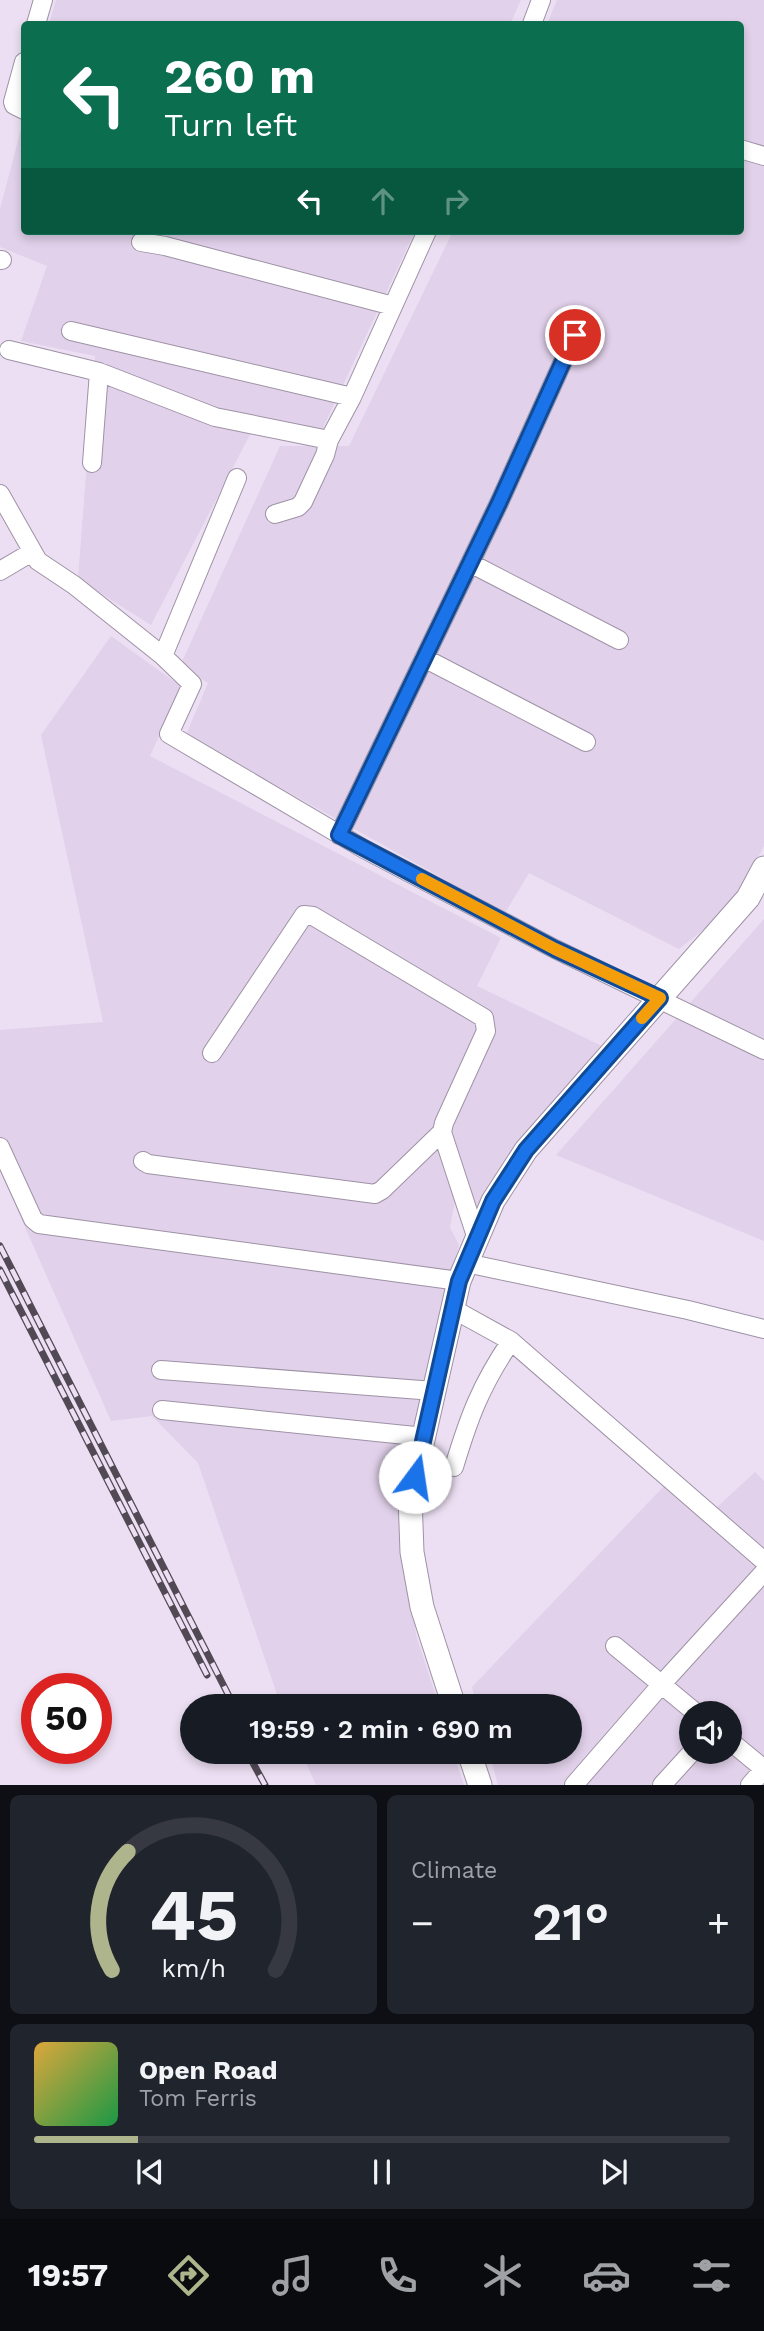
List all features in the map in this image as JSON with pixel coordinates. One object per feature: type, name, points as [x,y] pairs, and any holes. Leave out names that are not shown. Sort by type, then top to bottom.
[{"type":"main road","points":[[450,1694],[422,1607],[412,1552],[410,1497],[453,1309],[476,1236],[493,1201],[526,1150],[761,880]]},
{"type":"main road","points":[[473,1764],[480,1785]]},
{"type":"street","points":[[37,21],[43,0]]},
{"type":"street","points":[[533,21],[541,0]]},
{"type":"street","points":[[21,73],[13,102],[21,108]]},
{"type":"street","points":[[744,150],[764,156]]},
{"type":"street","points":[[275,514],[298,507],[303,502],[325,455],[328,440],[352,397],[425,235]]},
{"type":"street","points":[[141,242],[167,238],[393,306]]},
{"type":"street","points":[[71,331],[352,397]]},
{"type":"street","points":[[339,835],[470,563],[575,335]]},
{"type":"street","points":[[9,350],[99,372],[215,417],[328,440]]},
{"type":"street","points":[[92,463],[99,372]]},
{"type":"street","points":[[163,656],[237,478]]},
{"type":"street","points":[[0,494],[38,561],[74,585],[163,656],[192,684],[169,734],[339,835],[555,949],[764,1050]]},
{"type":"street","points":[[0,571],[32,552]]},
{"type":"street","points":[[470,563],[620,640]]},
{"type":"street","points":[[424,658],[586,742]]},
{"type":"street","points":[[212,1053],[301,917],[313,916],[486,1021],[486,1031],[442,1132],[476,1236]]},
{"type":"street","points":[[143,1161],[148,1164],[375,1194],[442,1132]]},
{"type":"street","points":[[0,1147],[33,1219],[39,1224],[463,1272],[688,1310],[764,1329]]},
{"type":"street","points":[[453,1309],[510,1341],[764,1561]]},
{"type":"street","points":[[454,1467],[474,1406],[488,1375],[510,1341]]},
{"type":"street","points":[[161,1370],[434,1391]]},
{"type":"street","points":[[162,1410],[425,1437]]},
{"type":"street","points":[[574,1785],[764,1572]]},
{"type":"street","points":[[615,1646],[681,1701]]},
{"type":"street","points":[[742,1751],[764,1769],[750,1785]]},
{"type":"street","points":[[662,1785],[681,1764]]},
{"type":"shaded area","points":[[56,0],[521,0],[511,21],[50,21]]},
{"type":"shaded area","points":[[557,0],[764,0],[764,846],[732,907],[679,949],[529,873],[505,913],[186,735],[208,683],[180,666],[280,446],[349,446],[451,235],[744,235],[744,21],[548,21]]},
{"type":"shaded area","points":[[21,129],[21,235],[413,235],[322,430],[254,427],[151,625],[78,579],[95,356],[21,341],[47,266],[0,247],[0,209]]},
{"type":"shaded area","points":[[111,636],[182,687],[150,756],[501,938],[477,986],[602,1046],[476,1208],[455,1202],[450,1227],[459,1245],[401,1481],[416,1635],[435,1694],[277,1694],[198,1463],[152,1416],[111,1421],[0,1171],[0,1030],[103,1022],[41,735]]},
{"type":"shaded area","points":[[764,919],[764,1241],[556,1155]]},
{"type":"shaded area","points":[[755,1472],[764,1481],[764,1785],[498,1785],[492,1764],[582,1764],[582,1694],[474,1694],[472,1687],[665,1485],[704,1519]]},
{"type":"shaded area","points":[[306,1764],[457,1764],[464,1785],[316,1785]]},
{"type":"railway","points":[[0,1246],[228,1694]]},
{"type":"railway","points":[[0,1270],[207,1675]]},
{"type":"railway","points":[[254,1764],[265,1785]]},
{"type":"slow traffic","points":[[422,879],[555,949],[660,998],[642,1018]]},
{"type":"route","points":[[415,1477],[459,1281],[493,1201],[526,1150],[660,998],[555,949],[339,835],[499,503],[575,335]]}]
